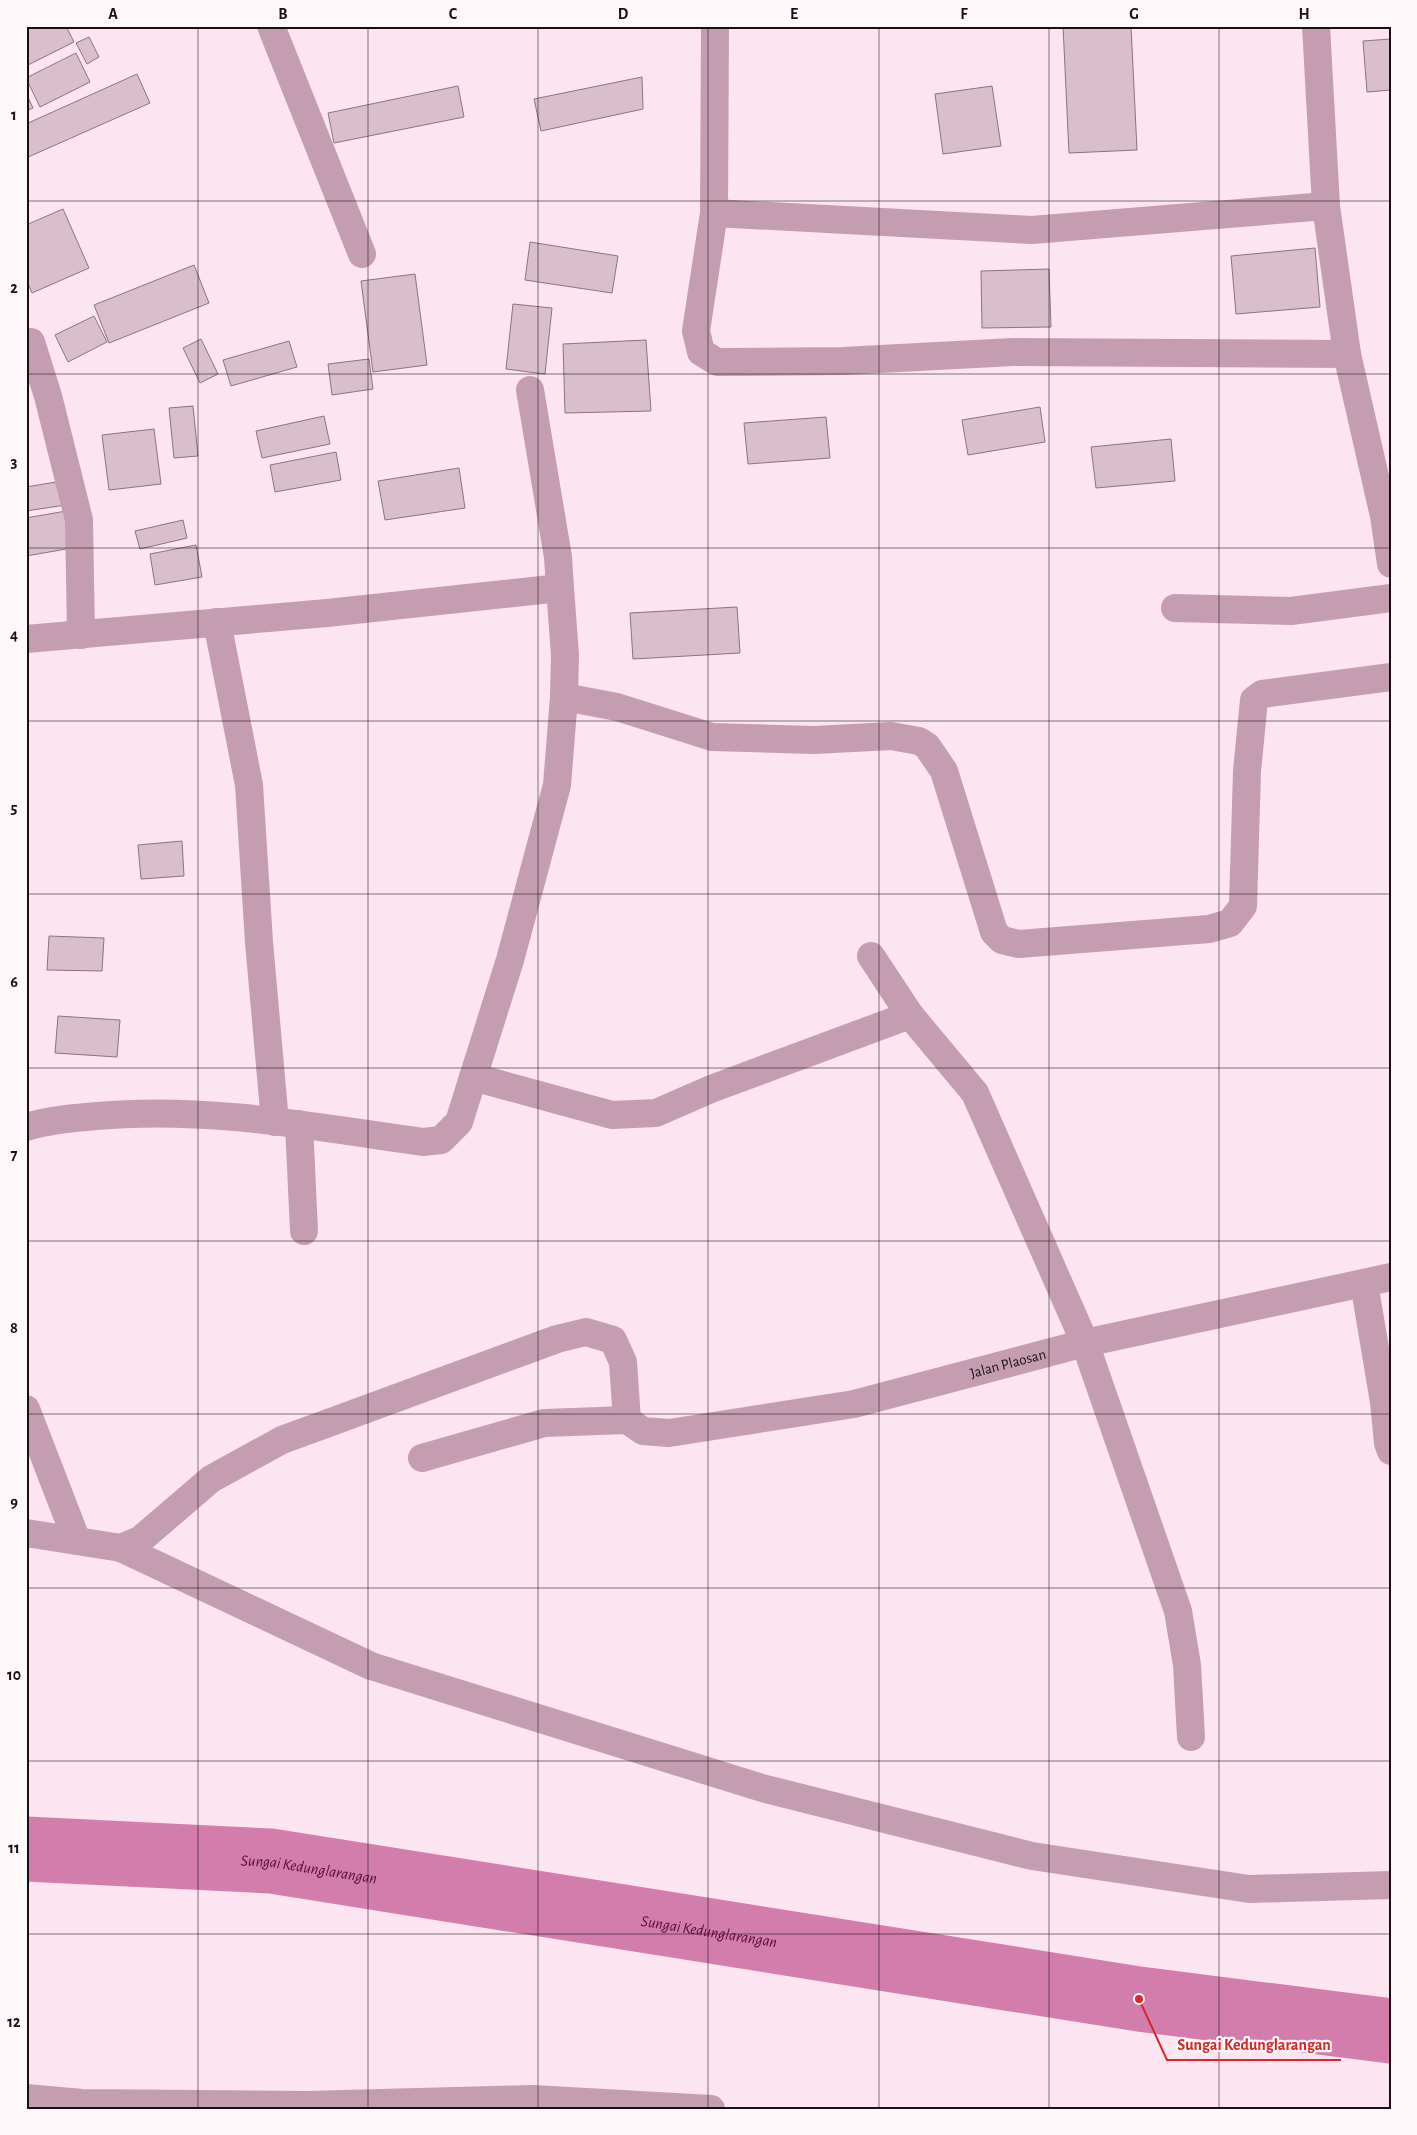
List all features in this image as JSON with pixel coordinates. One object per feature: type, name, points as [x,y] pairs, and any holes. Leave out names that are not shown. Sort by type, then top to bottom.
[{"type":"street","points":[[271,26],[362,254]]},
{"type":"street","points":[[715,26],[714,213],[696,332],[701,352],[717,362],[843,361],[1013,352],[1347,354]]},
{"type":"street","points":[[1316,26],[1326,206],[1347,354],[1387,516],[1391,564]]},
{"type":"street","points":[[714,213],[1032,230],[1326,206]]},
{"type":"street","points":[[31,342],[48,396],[79,520],[81,635]]},
{"type":"street","points":[[26,1127],[49,1120],[116,1114],[176,1113],[288,1123],[423,1142],[441,1140],[459,1122],[510,960],[557,786],[564,697],[565,655],[558,557],[530,390]]},
{"type":"street","points":[[26,639],[327,613],[560,588]]},
{"type":"street","points":[[1175,608],[1216,611],[1291,611],[1391,598]]},
{"type":"street","points":[[217,622],[249,785],[259,942],[304,1231]]},
{"type":"street","points":[[564,697],[617,707],[712,737],[814,740],[891,736],[919,741],[927,746],[944,771],[994,932],[1002,940],[1020,944],[1209,929],[1230,923],[1243,906],[1247,771],[1254,700],[1262,694],[1391,678]]},
{"type":"street","points":[[871,956],[910,1015],[975,1093],[1085,1343],[1178,1611],[1187,1665],[1191,1737]]},
{"type":"street","points":[[473,1077],[612,1115],[656,1113],[711,1089],[910,1015]]},
{"type":"street","name":"Jalan Plaosan","points":[[627,1420],[643,1431],[669,1433],[854,1404],[1085,1343],[1391,1277]]},
{"type":"street","points":[[1364,1283],[1384,1402],[1388,1443],[1391,1451]]},
{"type":"street","points":[[121,1548],[140,1540],[211,1479],[282,1440],[556,1339],[586,1332],[613,1340],[623,1362],[627,1420],[544,1423],[422,1458]]},
{"type":"street","points":[[26,1409],[77,1541]]},
{"type":"street","points":[[26,1533],[121,1548],[370,1666],[762,1788],[1032,1856],[1249,1889],[1391,1885]]},
{"type":"street","points":[[26,2098],[82,2103],[297,2105],[533,2099],[711,2109]]},
{"type":"building","points":[[32,26],[66,26],[74,42],[26,66],[26,29]]},
{"type":"building","points":[[1063,26],[1131,26],[1137,150],[1069,153]]},
{"type":"building","points":[[89,37],[99,57],[87,64],[76,43]]},
{"type":"building","points":[[1391,39],[1391,90],[1367,92],[1363,41]]},
{"type":"building","points":[[76,53],[90,82],[40,107],[26,78]]},
{"type":"building","points":[[137,74],[150,103],[26,158],[26,124]]},
{"type":"building","points":[[642,77],[643,109],[541,131],[534,99]]},
{"type":"building","points":[[458,86],[464,117],[334,143],[328,113]]},
{"type":"building","points":[[992,86],[1001,146],[943,154],[935,94]]},
{"type":"building","points":[[26,93],[33,108],[26,111]]},
{"type":"building","points":[[63,209],[89,268],[32,293],[26,279],[26,225]]},
{"type":"building","points":[[530,242],[618,256],[612,293],[525,280]]},
{"type":"building","points":[[1315,248],[1320,307],[1236,314],[1231,256]]},
{"type":"building","points":[[194,265],[209,303],[109,343],[94,305]]},
{"type":"building","points":[[1049,269],[1051,327],[982,328],[981,271]]},
{"type":"building","points":[[415,274],[427,365],[373,372],[361,281]]},
{"type":"building","points":[[513,304],[552,308],[545,374],[506,369]]},
{"type":"building","points":[[94,316],[107,342],[68,362],[55,335]]},
{"type":"building","points":[[201,339],[218,374],[200,383],[183,348]]},
{"type":"building","points":[[646,340],[651,411],[565,413],[563,344]]},
{"type":"building","points":[[289,341],[297,367],[231,386],[223,360]]},
{"type":"building","points":[[369,359],[373,389],[332,395],[328,364]]},
{"type":"building","points":[[193,406],[198,456],[174,458],[169,408]]},
{"type":"building","points":[[1040,407],[1045,442],[968,455],[962,420]]},
{"type":"building","points":[[324,416],[330,444],[262,458],[256,431]]},
{"type":"building","points":[[826,417],[830,458],[748,464],[744,423]]},
{"type":"building","points":[[154,429],[161,484],[109,490],[102,435]]},
{"type":"building","points":[[1171,439],[1175,481],[1096,488],[1091,447]]},
{"type":"building","points":[[336,452],[341,480],[275,492],[270,465]]},
{"type":"building","points":[[459,468],[465,508],[385,520],[378,481]]},
{"type":"building","points":[[62,481],[66,505],[26,511],[26,487]]},
{"type":"building","points":[[72,510],[78,547],[26,556],[26,518]]},
{"type":"building","points":[[183,520],[187,538],[140,549],[135,531]]},
{"type":"building","points":[[196,545],[202,577],[155,585],[150,554]]},
{"type":"building","points":[[737,607],[740,653],[633,659],[630,613]]},
{"type":"building","points":[[182,841],[184,876],[141,879],[138,845]]},
{"type":"building","points":[[49,936],[104,938],[102,971],[47,970]]},
{"type":"building","points":[[58,1016],[120,1020],[117,1057],[55,1053]]},
{"type":"waterway","name":"Sungai Kedunglarangan","points":[[26,1849],[271,1861],[1139,1999],[1391,2031]]},
{"type":"place","name":"Sungai Kedunglarangan","points":[[1139,1999]]}]
